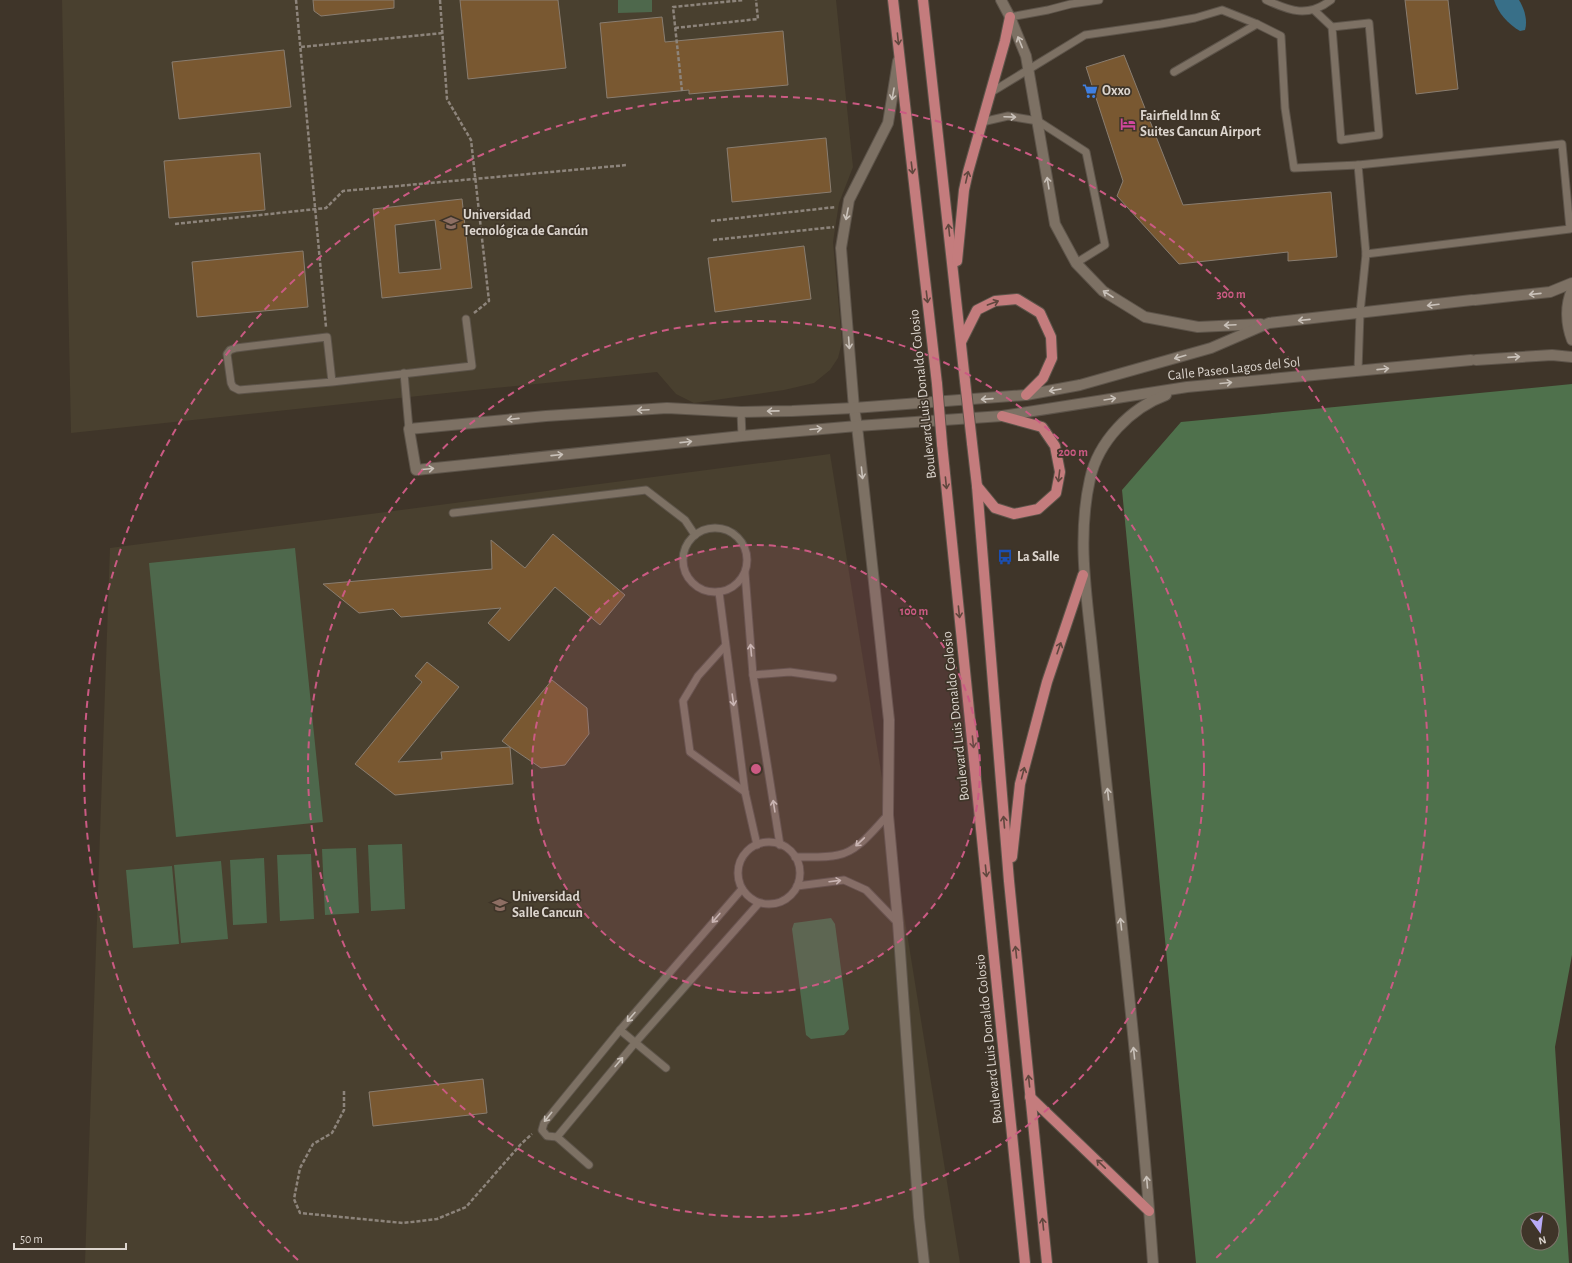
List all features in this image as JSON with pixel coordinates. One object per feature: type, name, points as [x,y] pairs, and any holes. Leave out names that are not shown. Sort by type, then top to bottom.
[{"type":"main road","name":"Boulevard Luis Donaldo Colosio","points":[[894,0],[899,56],[937,384],[1025,1263]]},
{"type":"main road","points":[[923,0],[978,486],[1009,881],[1047,1263]]},
{"type":"main road","points":[[955,285],[964,190],[1005,41],[1010,17]]},
{"type":"main road","points":[[961,342],[977,310],[995,301],[1017,299],[1040,313],[1051,337],[1052,358],[1043,378],[1026,394]]},
{"type":"main road","points":[[978,486],[995,508],[1014,514],[1038,509],[1056,493],[1060,472],[1055,446],[1042,427],[1002,416]]},
{"type":"main road","points":[[1009,881],[1020,784],[1047,682],[1083,575]]},
{"type":"main road","points":[[1030,1096],[1149,1211]]},
{"type":"street","points":[[1001,0],[1010,17],[1026,56],[1054,224],[1076,263],[1103,291],[1145,317],[1198,327],[1269,323]]},
{"type":"street","points":[[899,56],[888,123],[849,200],[841,248],[854,408],[889,720],[888,815],[898,923],[919,1217],[924,1263]]},
{"type":"street","name":"Calle Paseo Lagos del Sol","points":[[1572,283],[1550,292],[1269,323],[1211,348],[1080,385],[1026,394],[854,408],[741,412],[659,409],[546,416],[409,430],[416,470],[742,436],[1002,416],[1187,387],[1473,360],[1552,355],[1572,357]]},
{"type":"street","points":[[1572,290],[1567,307],[1567,321],[1572,340]]},
{"type":"street","points":[[1153,1263],[1115,863],[1083,575],[1084,515],[1090,477],[1105,442],[1126,418],[1154,399],[1187,387]]},
{"type":"lane","points":[[1010,17],[1048,10],[1070,4],[1099,0]]},
{"type":"lane","points":[[1266,0],[1283,8],[1304,12],[1314,10],[1331,0]]},
{"type":"lane","points":[[1272,0],[1283,8]]},
{"type":"lane","points":[[990,94],[1085,35],[1195,18],[1222,10],[1257,24],[1281,36],[1285,108],[1294,168],[1358,165],[1562,144],[1568,190],[1570,229],[1366,254]]},
{"type":"lane","points":[[1314,10],[1332,27],[1341,140],[1379,135],[1369,23],[1332,27]]},
{"type":"lane","points":[[1174,72],[1257,24]]},
{"type":"lane","points":[[982,122],[1008,116],[1038,121],[1086,152],[1105,245],[1076,263]]},
{"type":"lane","points":[[1358,165],[1366,254],[1360,313],[1358,371]]},
{"type":"lane","points":[[332,382],[327,337],[236,348],[230,350],[227,354],[231,383],[233,387],[239,390],[332,382],[472,366],[466,319]]},
{"type":"lane","points":[[404,373],[409,430]]},
{"type":"lane","points":[[741,412],[742,436]]},
{"type":"lane","points":[[453,513],[646,490],[685,520],[695,535]]},
{"type":"lane","points":[[745,573],[735,586],[719,592],[709,592],[699,588],[691,581],[685,572],[683,562],[684,552],[688,543],[695,535],[704,530],[715,528],[735,534],[742,542],[746,552],[748,562],[745,573],[753,675],[780,845]]},
{"type":"lane","points":[[719,592],[745,792],[757,845]]},
{"type":"lane","points":[[725,646],[698,676],[684,701],[689,745],[690,752],[745,792]]},
{"type":"lane","points":[[753,675],[790,672],[833,678]]},
{"type":"lane","points":[[795,857],[839,855],[848,852],[859,844],[888,815]]},
{"type":"lane","points":[[772,843],[780,845],[795,857],[799,871],[797,886],[792,894],[777,903],[768,904],[759,902],[746,895],[738,879],[738,869],[742,858],[748,850],[757,845],[772,843]]},
{"type":"lane","points":[[797,886],[844,880],[866,890],[898,923]]},
{"type":"lane","points":[[589,1165],[557,1137],[547,1136],[542,1130],[544,1122],[620,1030],[742,889]]},
{"type":"lane","points":[[557,1137],[635,1043],[759,902]]},
{"type":"lane","points":[[620,1030],[666,1068]]},
{"type":"path","points":[[296,0],[327,337]]},
{"type":"path","points":[[440,0],[447,99],[471,140],[489,301],[466,319]]},
{"type":"path","points":[[682,91],[673,7],[744,0]]},
{"type":"path","points":[[675,28],[758,19],[756,0]]},
{"type":"path","points":[[301,46],[443,33]]},
{"type":"path","points":[[175,224],[316,210],[326,208],[344,191],[627,165]]},
{"type":"path","points":[[711,221],[848,206]]},
{"type":"path","points":[[713,240],[844,226]]},
{"type":"path","points":[[344,1091],[344,1110],[332,1133],[313,1144],[300,1168],[294,1199],[300,1213],[403,1223],[437,1220],[466,1207],[521,1144],[544,1122]]},
{"type":"shaded area","name":"Universidad Tecnológica de Cancún","points":[[62,0],[836,0],[853,167],[839,203],[833,242],[842,342],[838,358],[830,370],[814,383],[784,390],[694,403],[676,394],[657,372],[71,433]]},
{"type":"shaded area","name":"Universidad Salle Cancun","points":[[830,454],[960,1263],[85,1263],[110,548]]},
{"type":"green space","points":[[618,0],[652,0],[652,12],[618,13]]},
{"type":"green space","points":[[1572,384],[1572,955],[1555,1047],[1569,1263],[1196,1263],[1122,490],[1181,422]]},
{"type":"green space","points":[[295,548],[323,822],[176,837],[149,563]]},
{"type":"green space","points":[[402,844],[405,909],[371,911],[368,845]]},
{"type":"green space","points":[[356,848],[359,913],[325,915],[322,849]]},
{"type":"green space","points":[[311,854],[314,919],[280,921],[277,855]]},
{"type":"green space","points":[[264,858],[267,923],[233,925],[230,860]]},
{"type":"green space","points":[[221,861],[228,939],[181,943],[174,865]]},
{"type":"green space","points":[[172,866],[179,944],[133,948],[126,870]]},
{"type":"green space","points":[[831,918],[835,924],[849,1029],[844,1035],[811,1039],[806,1035],[792,929],[794,923]]},
{"type":"water","points":[[1494,0],[1519,0],[1525,14],[1525,30],[1520,31],[1511,25],[1501,14]]},
{"type":"building","points":[[313,0],[394,0],[394,8],[321,16],[314,11]]},
{"type":"building","points":[[460,0],[558,0],[566,68],[468,79]]},
{"type":"building","points":[[1405,0],[1448,0],[1458,89],[1416,94]]},
{"type":"building","points":[[662,17],[665,42],[783,31],[788,85],[689,94],[689,90],[607,98],[600,23]]},
{"type":"building","points":[[284,50],[291,107],[179,119],[172,62]]},
{"type":"building","name":"Fairfield Inn & Suites Cancun Airport","points":[[1124,55],[1183,205],[1331,192],[1337,257],[1288,261],[1288,252],[1179,264],[1117,196],[1123,181],[1086,67]]},
{"type":"building","points":[[826,138],[831,192],[732,202],[727,148]]},
{"type":"building","points":[[260,153],[265,210],[169,218],[164,161]]},
{"type":"building","points":[[462,199],[472,288],[382,298],[373,209]],"holes":[[[435,220],[441,269],[399,273],[395,225]]]},
{"type":"building","points":[[804,246],[811,299],[715,312],[708,258]]},
{"type":"building","points":[[303,251],[308,307],[197,317],[192,262]]},
{"type":"building","points":[[553,534],[625,595],[600,625],[555,587],[509,641],[488,623],[501,608],[401,617],[393,609],[359,613],[323,584],[492,569],[491,540],[525,568]]},
{"type":"building","points":[[427,662],[459,687],[398,762],[442,759],[441,752],[510,747],[513,784],[395,795],[355,764],[422,682],[415,676]]},
{"type":"building","points":[[552,680],[587,708],[589,734],[565,765],[541,768],[502,741]]},
{"type":"building","points":[[483,1079],[487,1113],[373,1126],[369,1092]]},
{"type":"place","name":"Oxxo","points":[[1090,91]]},
{"type":"place","name":"Fairfield Inn & Suites Cancun Airport","points":[[1128,124]]},
{"type":"place","name":"Universidad Tecnológica de Cancún","points":[[451,223]]},
{"type":"place","name":"La Salle","points":[[1005,557]]},
{"type":"place","name":"Universidad Salle Cancun","points":[[500,905]]}]
